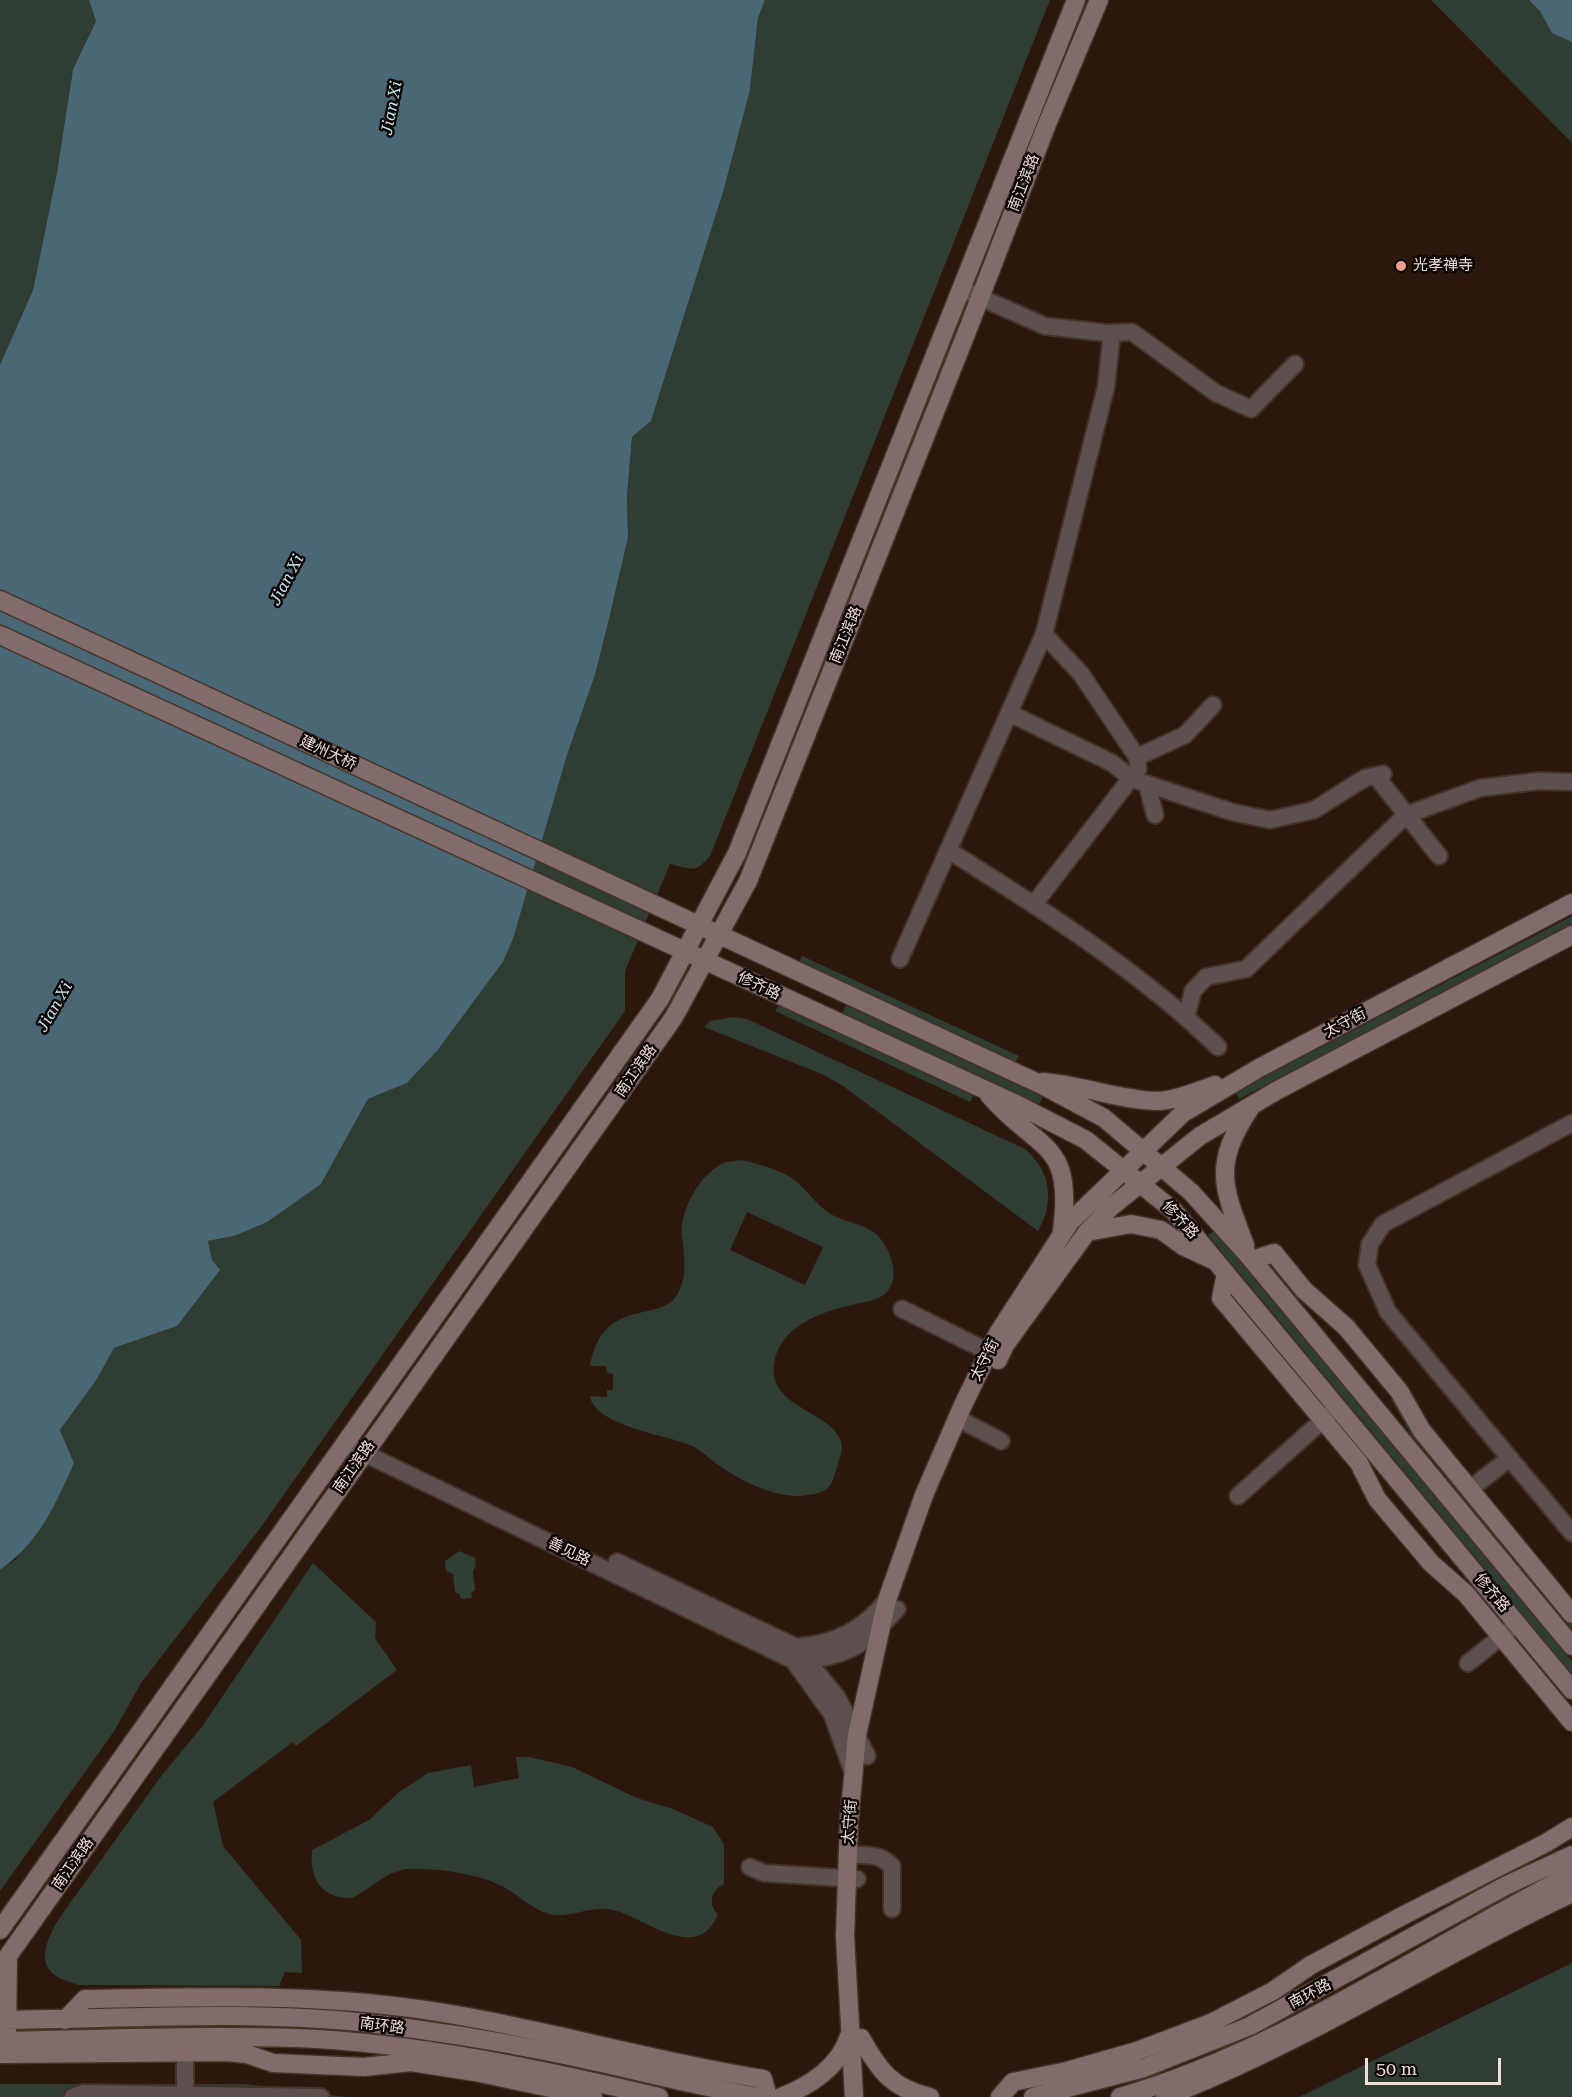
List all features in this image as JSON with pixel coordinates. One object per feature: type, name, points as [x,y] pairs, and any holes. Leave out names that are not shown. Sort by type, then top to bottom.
[{"type":"main road","name":"南江滨路","points":[[0,1930],[660,999],[737,853],[1076,0]]},
{"type":"main road","name":"南江滨路","points":[[2,2045],[8,1956],[674,1017],[719,936],[748,881],[1047,124],[1099,0]]},
{"type":"main road","name":"建州大桥","points":[[0,600],[657,906]]},
{"type":"main road","name":"建州大桥","points":[[0,635],[644,934]]},
{"type":"main road","name":"太守街","points":[[853,1855],[892,1604],[924,1496],[994,1354],[1062,1233],[1090,1200],[1183,1113],[1243,1077],[1572,903]]},
{"type":"main road","name":"修齐路","points":[[657,906],[1034,1082],[1104,1118],[1191,1192],[1250,1257],[1572,1646]]},
{"type":"main road","name":"修齐路","points":[[644,934],[984,1089],[1086,1140],[1141,1184],[1174,1211],[1572,1690]]},
{"type":"main road","name":"太守街","points":[[994,1354],[1087,1232],[1111,1207],[1200,1136],[1253,1105],[1572,935]]},
{"type":"main road","points":[[1034,1082],[1072,1084],[1111,1096],[1159,1101],[1243,1077]]},
{"type":"main road","points":[[984,1089],[1006,1115],[1047,1145],[1055,1157],[1065,1179],[1066,1202],[1062,1233]]},
{"type":"main road","points":[[1253,1105],[1232,1135],[1227,1153],[1224,1183],[1229,1204],[1250,1257],[1274,1253],[1304,1290],[1346,1327],[1399,1391],[1422,1431],[1572,1614]]},
{"type":"main road","points":[[1087,1232],[1131,1224],[1161,1230],[1183,1246],[1221,1267],[1221,1298],[1359,1463],[1377,1499],[1431,1563],[1466,1594],[1572,1722]]},
{"type":"main road","name":"太守街","points":[[864,2097],[845,1936],[852,1878],[854,1773],[857,1735],[881,1627],[892,1604]]},
{"type":"main road","points":[[1000,2097],[1013,2082],[1067,2071],[1137,2051],[1211,2023],[1274,1991],[1330,1955],[1546,1843],[1572,1827]]},
{"type":"main road","points":[[1546,1867],[1572,1843]]},
{"type":"main road","name":"南环路","points":[[1033,2097],[1144,2068],[1250,2026],[1504,1886],[1572,1855]]},
{"type":"main road","name":"南环路","points":[[1120,2097],[1229,2058],[1328,2008],[1484,1920],[1572,1874]]},
{"type":"main road","points":[[1165,2097],[1227,2073],[1284,2046],[1515,1920],[1572,1893]]},
{"type":"main road","points":[[65,2020],[85,1999],[307,1998],[423,2009],[507,2023],[721,2073],[763,2079],[768,2097]]},
{"type":"main road","name":"南环路","points":[[4,2020],[211,2016],[365,2023],[463,2036],[548,2051],[684,2084],[758,2097]]},
{"type":"main road","name":"太守街","points":[[854,2097],[856,2033]]},
{"type":"main road","points":[[782,2097],[798,2090],[838,2059],[856,2033],[877,2067],[896,2085],[913,2093],[930,2097]]},
{"type":"main road","name":"南环路","points":[[2,2045],[186,2045],[297,2038],[381,2045],[492,2061],[659,2097]]},
{"type":"main road","points":[[186,2045],[247,2054],[273,2063],[364,2067],[411,2062],[486,2074],[593,2097]]},
{"type":"street","points":[[961,289],[1046,326],[1112,333],[1132,332],[1216,393],[1251,409],[1295,364]]},
{"type":"street","points":[[900,959],[1044,634],[1106,387],[1112,333]]},
{"type":"street","points":[[1044,634],[1081,674],[1137,757],[1139,781],[1155,814]]},
{"type":"street","points":[[1137,757],[1185,735],[1213,705]]},
{"type":"street","points":[[1009,713],[1112,763],[1139,781],[1232,812],[1270,820],[1314,810],[1365,778],[1380,775],[1406,815],[1439,856]]},
{"type":"street","points":[[1034,904],[1139,781]]},
{"type":"street","points":[[1186,1017],[1193,991],[1206,977],[1246,969],[1406,815],[1480,788],[1539,781],[1572,782]]},
{"type":"street","points":[[948,850],[1034,904],[1186,1017],[1218,1047]]},
{"type":"street","points":[[1572,1123],[1383,1224],[1371,1244],[1367,1265],[1388,1312],[1572,1533]]},
{"type":"street","points":[[902,1309],[994,1354]]},
{"type":"street","points":[[1238,1496],[1337,1407]]},
{"type":"street","points":[[962,1420],[1001,1442]]},
{"type":"street","name":"善见路","points":[[348,1440],[799,1656]]},
{"type":"street","points":[[1470,1489],[1510,1458]]},
{"type":"street","points":[[799,1656],[854,1632],[892,1604]]},
{"type":"street","points":[[1468,1663],[1518,1624]]},
{"type":"street","points":[[799,1656],[834,1656],[853,1650],[881,1627]]},
{"type":"street","points":[[799,1656],[837,1697],[867,1756]]},
{"type":"street","points":[[799,1656],[832,1714],[854,1773]]},
{"type":"street","points":[[853,1855],[876,1856],[886,1859],[892,1866],[892,1909]]},
{"type":"street","points":[[750,1867],[765,1874],[852,1878]]},
{"type":"street","points":[[185,2095],[186,2045]]},
{"type":"street","points":[[73,2097],[83,2093],[321,2097]]},
{"type":"green space","points":[[0,0],[89,0],[96,21],[73,69],[57,172],[33,290],[0,365]]},
{"type":"green space","points":[[765,0],[1050,0],[710,856],[700,866],[692,869],[670,864],[625,971],[625,1011],[261,1527],[141,1683],[115,1730],[0,1891],[0,1570],[16,1559],[74,1463],[60,1430],[97,1379],[114,1348],[177,1326],[212,1260],[208,1241],[234,1236],[321,1184],[368,1099],[407,1083],[437,1051],[503,962],[513,939],[567,754],[595,675],[609,619],[628,538],[627,496],[632,437],[651,421],[724,189],[750,90],[758,18]]},
{"type":"green space","points":[[1431,0],[1572,0],[1572,143]]},
{"type":"green space","points":[[1572,916],[1572,925],[1239,1099],[1235,1092]]},
{"type":"green space","points":[[802,956],[1019,1056],[1015,1063],[799,963]]},
{"type":"green space","points":[[779,1005],[974,1095],[970,1102],[775,1011]]},
{"type":"green space","points":[[846,1005],[1043,1097],[1039,1105],[842,1014]]},
{"type":"green space","points":[[733,1017],[747,1019],[1025,1149],[1040,1167],[1048,1187],[1047,1209],[1038,1231],[843,1086],[824,1075],[704,1027],[710,1021]]},
{"type":"green space","points":[[742,1160],[785,1174],[797,1182],[829,1213],[875,1233],[886,1247],[893,1264],[892,1282],[889,1290],[882,1296],[827,1312],[803,1323],[792,1331],[777,1351],[774,1364],[775,1379],[781,1391],[830,1426],[838,1435],[842,1447],[831,1484],[824,1491],[812,1494],[785,1495],[753,1485],[724,1469],[692,1446],[634,1428],[604,1415],[595,1406],[590,1396],[607,1397],[607,1390],[613,1390],[613,1374],[607,1373],[606,1366],[590,1366],[597,1344],[607,1329],[633,1314],[659,1308],[670,1302],[678,1293],[684,1272],[682,1225],[693,1193],[715,1168],[726,1162]],"holes":[[[747,1212],[823,1247],[805,1285],[730,1250]]]},
{"type":"green space","points":[[1215,1230],[1572,1661],[1572,1674],[1208,1235]]},
{"type":"green space","points":[[1396,1395],[1572,1619],[1572,1629],[1411,1435],[1391,1399]]},
{"type":"green space","points":[[459,1551],[475,1558],[476,1566],[473,1571],[475,1590],[471,1593],[472,1598],[461,1599],[460,1595],[455,1592],[453,1574],[446,1571],[445,1561]]},
{"type":"green space","points":[[313,1563],[376,1622],[375,1638],[397,1670],[296,1746],[293,1742],[213,1802],[223,1846],[301,1940],[302,1973],[285,1972],[279,1986],[78,1985],[56,1976],[49,1970],[45,1955],[52,1931],[60,1917],[162,1775],[201,1728]]},
{"type":"green space","points":[[516,1757],[529,1757],[572,1767],[637,1798],[673,1809],[713,1827],[724,1844],[724,1884],[716,1890],[712,1898],[713,1906],[718,1914],[708,1929],[696,1936],[682,1937],[607,1909],[563,1915],[549,1914],[492,1881],[443,1871],[400,1870],[352,1898],[332,1895],[319,1885],[313,1869],[312,1850],[369,1820],[399,1792],[428,1773],[471,1765],[474,1787],[519,1778]]},
{"type":"green space","points":[[1572,1963],[1572,2097],[1299,2097]]},
{"type":"green space","points":[[0,2084],[246,2084],[347,2097],[0,2097]]},
{"type":"water","name":"Jian Xi","points":[[89,0],[765,0],[758,18],[750,90],[724,189],[651,421],[632,437],[627,496],[628,538],[609,619],[595,675],[567,755],[513,939],[503,962],[437,1051],[407,1083],[368,1099],[321,1184],[267,1222],[234,1236],[208,1241],[212,1260],[220,1270],[177,1326],[114,1348],[97,1379],[60,1430],[74,1463],[53,1508],[25,1548],[0,1570],[0,365],[33,290],[57,172],[73,69],[96,21]]},
{"type":"water","points":[[1529,0],[1572,0],[1572,42],[1552,33],[1540,11]]},
{"type":"place","name":"光孝禅寺","points":[[1401,266]]}]
